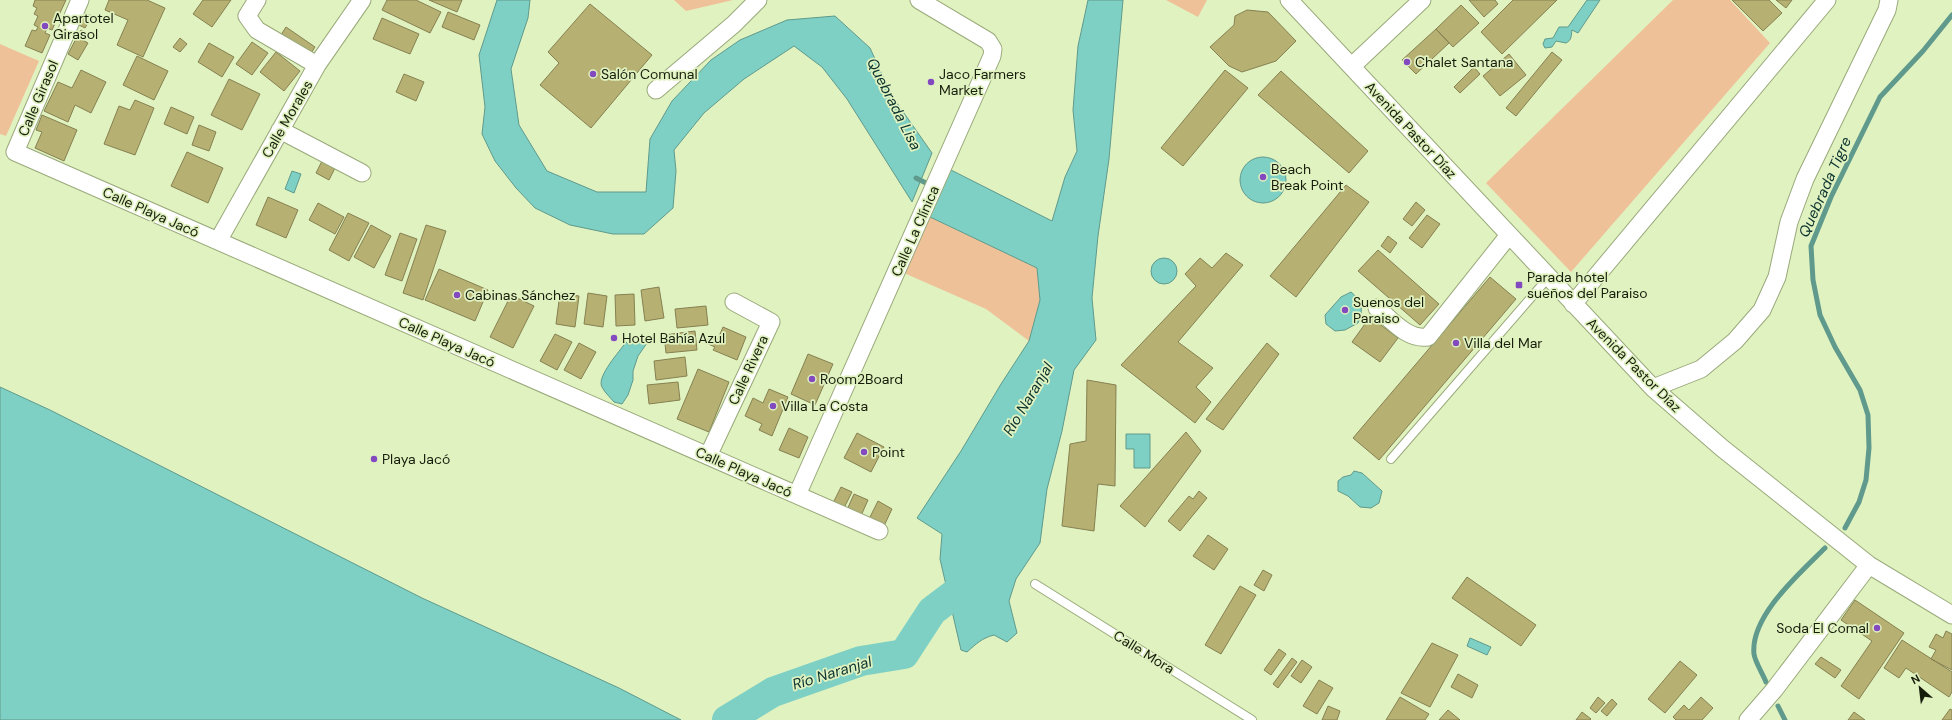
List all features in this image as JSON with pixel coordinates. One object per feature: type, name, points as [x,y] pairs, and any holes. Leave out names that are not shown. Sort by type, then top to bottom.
[{"type":"street","name":"Calle Girasol","points":[[15,152],[80,0]]},
{"type":"street","points":[[257,0],[247,16],[257,30],[317,65]]},
{"type":"street","name":"Calle Morales","points":[[218,241],[317,65],[362,0]]},
{"type":"street","points":[[656,90],[734,24],[758,0]]},
{"type":"street","name":"Calle La Clínica","points":[[797,495],[990,63],[994,50],[988,41],[918,0]]},
{"type":"street","name":"Avenida Pastor Díaz","points":[[1289,0],[1548,278],[1654,388],[1722,448],[1869,565],[1952,615]]},
{"type":"street","points":[[1352,66],[1422,0]]},
{"type":"street","points":[[1573,304],[1826,0]]},
{"type":"street","points":[[1654,388],[1701,369],[1735,341],[1762,310],[1777,277],[1790,222],[1805,179],[1887,10],[1888,0]]},
{"type":"street","points":[[280,130],[362,173]]},
{"type":"street","name":"Calle Playa Jacó","points":[[15,152],[879,531]]},
{"type":"street","points":[[1377,308],[1410,336],[1420,338],[1428,337],[1509,235]]},
{"type":"street","name":"Calle Rivera","points":[[708,456],[771,322],[734,302]]},
{"type":"street","points":[[1748,720],[1774,690],[1869,565]]},
{"type":"lane","points":[[1391,459],[1548,278]]},
{"type":"lane","name":"Calle Mora","points":[[1036,584],[1252,720]]},
{"type":"shaded area","points":[[674,0],[733,0],[686,11]]},
{"type":"shaded area","points":[[1166,0],[1207,0],[1198,17]]},
{"type":"shaded area","points":[[1673,0],[1730,0],[1770,43],[1571,272],[1486,183]]},
{"type":"shaded area","points":[[0,44],[39,61],[6,136],[0,134]]},
{"type":"shaded area","points":[[928,216],[1037,268],[1040,300],[1029,341],[986,309],[904,273]]},
{"type":"water","points":[[497,0],[530,0],[528,18],[511,69],[519,125],[547,171],[597,192],[646,192],[650,139],[672,101],[711,60],[740,40],[787,20],[835,16],[870,48],[892,96],[932,153],[912,202],[847,99],[822,67],[794,46],[744,79],[704,113],[674,150],[676,171],[673,208],[644,234],[613,234],[570,225],[535,208],[516,188],[495,161],[482,134],[485,107],[479,55]]},
{"type":"water","points":[[1088,0],[1123,0],[1109,159],[1098,236],[1092,298],[1096,340],[1074,370],[1062,431],[1047,489],[1040,543],[1016,579],[1009,601],[1017,633],[1007,642],[994,635],[990,636],[979,642],[967,652],[961,650],[940,559],[942,534],[917,518],[961,451],[1001,384],[1029,341],[1040,300],[1037,268],[928,216],[949,169],[1052,221],[1065,177],[1077,151],[1073,110],[1078,46]]},
{"type":"water","points":[[1587,0],[1600,0],[1578,33],[1572,30],[1571,38],[1568,42],[1556,41],[1552,47],[1545,48],[1543,44],[1545,39],[1553,38],[1559,27],[1568,27]]},
{"type":"water","name":"Beach Break Point","points":[[1263,157],[1276,161],[1282,167],[1286,180],[1282,193],[1276,199],[1263,203],[1250,199],[1244,193],[1240,180],[1244,167],[1250,161]]},
{"type":"water","points":[[292,171],[301,174],[294,193],[285,189]]},
{"type":"water","points":[[1164,258],[1173,262],[1177,271],[1173,280],[1164,284],[1155,280],[1151,271],[1155,262]]},
{"type":"water","name":"Suenos del Paraiso","points":[[1351,292],[1358,299],[1361,306],[1361,314],[1358,323],[1345,330],[1335,331],[1326,324],[1325,315],[1341,297]]},
{"type":"water","points":[[641,340],[647,343],[638,356],[628,395],[622,404],[614,402],[602,387],[602,377],[626,342],[629,345]]},
{"type":"water","points":[[0,387],[50,410],[422,598],[619,688],[681,720],[0,720]]},
{"type":"water","points":[[1126,434],[1150,434],[1150,468],[1134,468],[1134,449],[1126,449]]},
{"type":"water","points":[[1354,471],[1362,473],[1382,491],[1379,503],[1371,508],[1360,507],[1348,496],[1338,491],[1338,481],[1343,477],[1351,475]]},
{"type":"water","points":[[1470,638],[1491,647],[1487,655],[1467,646]]},
{"type":"building","name":"Apartotel Girasol","points":[[35,0],[66,0],[52,30],[47,28],[45,33],[50,35],[42,53],[25,46],[32,30],[36,31],[38,27],[34,25],[38,16],[34,14],[37,8],[33,6]]},
{"type":"building","points":[[109,0],[147,0],[165,8],[143,57],[117,45],[128,20],[105,10]]},
{"type":"building","points":[[203,0],[231,0],[212,27],[193,14]]},
{"type":"building","points":[[387,0],[416,0],[441,12],[430,33],[382,10]]},
{"type":"building","points":[[429,0],[462,0],[457,12]]},
{"type":"building","points":[[1469,0],[1495,0],[1498,4],[1484,17]]},
{"type":"building","points":[[1513,0],[1557,0],[1502,54],[1481,32]]},
{"type":"building","points":[[1732,0],[1769,0],[1782,13],[1763,31]]},
{"type":"building","points":[[1776,0],[1792,0],[1786,8]]},
{"type":"building","name":"Salón Comunal","points":[[590,4],[652,55],[591,128],[540,85],[559,63],[548,52]]},
{"type":"building","points":[[1461,5],[1479,23],[1453,47],[1436,29]]},
{"type":"building","points":[[1247,10],[1268,12],[1296,41],[1276,61],[1242,72],[1229,66],[1210,47],[1234,25],[1235,16]]},
{"type":"building","points":[[448,12],[480,25],[474,40],[442,27]]},
{"type":"building","points":[[85,13],[92,16],[85,28],[79,25]]},
{"type":"building","points":[[382,18],[419,34],[410,54],[373,39]]},
{"type":"building","points":[[286,27],[315,47],[308,58],[279,38]]},
{"type":"building","points":[[1436,29],[1449,43],[1416,74],[1402,60]]},
{"type":"building","points":[[81,30],[86,33],[83,40],[77,37]]},
{"type":"building","points":[[77,37],[88,43],[78,60],[68,54]]},
{"type":"building","points":[[180,38],[187,44],[180,52],[173,47]]},
{"type":"building","points":[[252,42],[268,53],[252,75],[236,64]]},
{"type":"building","points":[[209,43],[234,57],[222,77],[198,62]]},
{"type":"building","points":[[276,52],[300,71],[284,91],[260,72]]},
{"type":"building","points":[[1552,52],[1562,60],[1516,116],[1506,108]]},
{"type":"building","points":[[1509,54],[1526,75],[1500,96],[1483,76]]},
{"type":"building","points":[[137,56],[168,71],[154,100],[123,85]]},
{"type":"building","points":[[1474,67],[1480,74],[1460,93],[1454,87]]},
{"type":"building","points":[[81,70],[106,82],[91,113],[75,105],[68,122],[44,111],[58,82],[72,88]]},
{"type":"building","points":[[1225,70],[1248,88],[1183,166],[1161,148]]},
{"type":"building","name":"Beach Break Point","points":[[1281,71],[1368,151],[1349,173],[1258,95]]},
{"type":"building","points":[[404,74],[424,82],[416,101],[396,92]]},
{"type":"building","points":[[229,79],[260,94],[242,130],[211,115]]},
{"type":"building","points":[[135,100],[154,108],[135,155],[104,144],[119,106],[130,110]]},
{"type":"building","points":[[171,107],[194,117],[187,134],[164,124]]},
{"type":"building","points":[[42,115],[77,130],[64,161],[35,148],[42,132],[36,130]]},
{"type":"building","points":[[199,125],[216,132],[209,151],[192,145]]},
{"type":"building","points":[[187,152],[223,168],[208,203],[171,186]]},
{"type":"building","points":[[322,161],[335,168],[329,180],[316,173]]},
{"type":"building","name":"Beach Break Point","points":[[1346,185],[1369,202],[1296,297],[1270,276]]},
{"type":"building","points":[[268,197],[298,210],[286,238],[256,225]]},
{"type":"building","points":[[1416,202],[1425,210],[1412,226],[1403,219]]},
{"type":"building","points":[[318,203],[344,217],[335,234],[309,220]]},
{"type":"building","points":[[348,213],[369,223],[349,261],[329,250]]},
{"type":"building","points":[[1427,215],[1440,224],[1422,248],[1409,238]]},
{"type":"building","points":[[371,225],[391,236],[374,268],[354,257]]},
{"type":"building","points":[[426,225],[446,231],[423,300],[403,293]]},
{"type":"building","points":[[400,233],[417,239],[402,281],[385,275]]},
{"type":"building","points":[[1388,236],[1397,243],[1390,253],[1381,246]]},
{"type":"building","name":"Suenos del Paraiso","points":[[1378,250],[1439,304],[1420,325],[1358,271]]},
{"type":"building","points":[[1226,253],[1243,265],[1178,342],[1213,368],[1196,387],[1211,402],[1195,423],[1121,365],[1196,286],[1185,274],[1200,258],[1212,268]]},
{"type":"building","name":"Cabinas Sánchez","points":[[439,269],[488,290],[475,321],[425,300]]},
{"type":"building","name":"Villa del Mar","points":[[1490,277],[1516,299],[1379,460],[1353,438]]},
{"type":"building","points":[[659,287],[664,318],[645,321],[641,290]]},
{"type":"building","points":[[560,293],[579,296],[575,327],[556,324]]},
{"type":"building","points":[[588,293],[607,296],[603,327],[584,324]]},
{"type":"building","points":[[634,294],[635,325],[616,326],[615,295]]},
{"type":"building","points":[[511,295],[534,306],[513,348],[490,337]]},
{"type":"building","points":[[706,306],[708,325],[677,328],[675,309]]},
{"type":"building","points":[[1370,317],[1398,338],[1380,362],[1352,342]]},
{"type":"building","points":[[723,327],[746,337],[737,360],[713,350],[715,347],[706,343],[709,337],[717,341]]},
{"type":"building","points":[[695,331],[697,350],[666,353],[664,335]]},
{"type":"building","points":[[555,334],[572,342],[557,370],[540,361]]},
{"type":"building","points":[[579,343],[596,352],[581,379],[564,370]]},
{"type":"building","points":[[1267,343],[1279,354],[1223,430],[1206,419]]},
{"type":"building","name":"Room2Board","points":[[808,354],[833,364],[815,405],[791,394]]},
{"type":"building","points":[[685,357],[687,376],[656,380],[654,361]]},
{"type":"building","points":[[698,369],[729,382],[709,432],[677,419]]},
{"type":"building","points":[[1087,380],[1116,385],[1115,486],[1098,484],[1094,531],[1062,526],[1070,444],[1086,441]]},
{"type":"building","points":[[678,382],[680,400],[649,404],[647,385]]},
{"type":"building","points":[[769,389],[788,397],[772,436],[759,430],[762,424],[745,416],[753,398],[763,403]]},
{"type":"building","points":[[789,428],[808,437],[799,458],[779,450]]},
{"type":"building","points":[[1186,432],[1201,451],[1145,527],[1120,506]]},
{"type":"building","name":"Point","points":[[857,433],[884,447],[871,472],[844,458]]},
{"type":"building","points":[[841,487],[852,492],[843,510],[832,505]]},
{"type":"building","points":[[1199,491],[1207,498],[1180,531],[1168,521],[1189,496],[1193,499]]},
{"type":"building","points":[[854,494],[868,500],[860,518],[846,512]]},
{"type":"building","points":[[878,501],[892,509],[883,528],[868,521]]},
{"type":"building","points":[[1208,535],[1228,549],[1214,570],[1193,556]]},
{"type":"building","points":[[1263,570],[1272,575],[1264,591],[1254,585]]},
{"type":"building","points":[[1467,577],[1536,625],[1521,646],[1452,598]]},
{"type":"building","points":[[1240,586],[1256,595],[1221,654],[1205,645]]},
{"type":"building","points":[[1855,600],[1904,633],[1859,699],[1841,686],[1872,641],[1841,620]]},
{"type":"building","points":[[1946,631],[1952,634],[1952,670],[1931,659],[1936,650],[1929,647],[1936,634],[1943,638]]},
{"type":"building","points":[[1902,640],[1952,672],[1952,692],[1949,697],[1906,668],[1899,678],[1884,668]]},
{"type":"building","points":[[1432,643],[1458,655],[1430,707],[1401,693]]},
{"type":"building","points":[[1279,649],[1286,654],[1271,675],[1264,670]]},
{"type":"building","points":[[1821,657],[1841,670],[1835,678],[1815,664]]},
{"type":"building","points":[[1292,658],[1297,662],[1278,688],[1273,684]]},
{"type":"building","points":[[1302,660],[1312,667],[1301,683],[1291,676]]},
{"type":"building","points":[[1680,661],[1697,675],[1665,713],[1648,699]]},
{"type":"building","points":[[1458,674],[1478,685],[1472,698],[1451,687]]},
{"type":"building","points":[[1319,680],[1333,688],[1317,714],[1303,706]]},
{"type":"building","points":[[1400,697],[1429,714],[1425,720],[1386,720]]},
{"type":"building","points":[[1598,697],[1605,703],[1596,713],[1590,708]]},
{"type":"building","points":[[1701,697],[1713,708],[1702,720],[1676,720],[1673,717],[1684,705],[1689,710]]},
{"type":"building","points":[[1612,699],[1617,704],[1607,716],[1601,711]]},
{"type":"building","points":[[1328,706],[1340,711],[1337,720],[1322,720]]},
{"type":"building","points":[[1950,709],[1952,710],[1952,720],[1942,720]]},
{"type":"building","points":[[1448,710],[1460,720],[1439,720]]},
{"type":"building","points":[[1582,712],[1591,719],[1576,720]]},
{"type":"building","points":[[1854,712],[1865,720],[1848,720]]},
{"type":"waterway","name":"Quebrada Tigre","points":[[1845,528],[1859,502],[1866,480],[1869,448],[1868,415],[1860,390],[1835,347],[1820,315],[1813,280],[1811,246],[1831,197],[1880,97],[1923,51],[1952,15]]},
{"type":"waterway","name":"Quebrada Lisa","points":[[916,178],[932,186]]},
{"type":"waterway","name":"Quebrada Tigre","points":[[1766,682],[1754,654],[1755,640],[1760,625],[1768,610],[1779,596],[1803,569],[1825,548]]},
{"type":"waterway","name":"Río Naranjal","points":[[727,720],[773,692],[861,661],[904,654],[932,611],[981,574]]},
{"type":"waterway","name":"Quebrada Tigre","points":[[1778,706],[1785,720]]},
{"type":"place","name":"Apartotel Girasol","points":[[45,26]]},
{"type":"place","name":"Chalet Santana","points":[[1407,62]]},
{"type":"place","name":"Salón Comunal","points":[[593,74]]},
{"type":"place","name":"Jaco Farmers Market","points":[[931,82]]},
{"type":"place","name":"Beach Break Point","points":[[1263,177]]},
{"type":"place","name":"Parada hotel sueños del Paraiso","points":[[1519,285]]},
{"type":"place","name":"Cabinas Sánchez","points":[[457,295]]},
{"type":"place","name":"Suenos del Paraiso","points":[[1345,310]]},
{"type":"place","name":"Hotel Bahía Azul","points":[[614,338]]},
{"type":"place","name":"Villa del Mar","points":[[1456,343]]},
{"type":"place","name":"Room2Board","points":[[812,379]]},
{"type":"place","name":"Villa La Costa","points":[[773,406]]},
{"type":"place","name":"Point","points":[[864,452]]},
{"type":"place","name":"Playa Jacó","points":[[374,459]]},
{"type":"place","name":"Soda El Comal","points":[[1877,628]]}]
